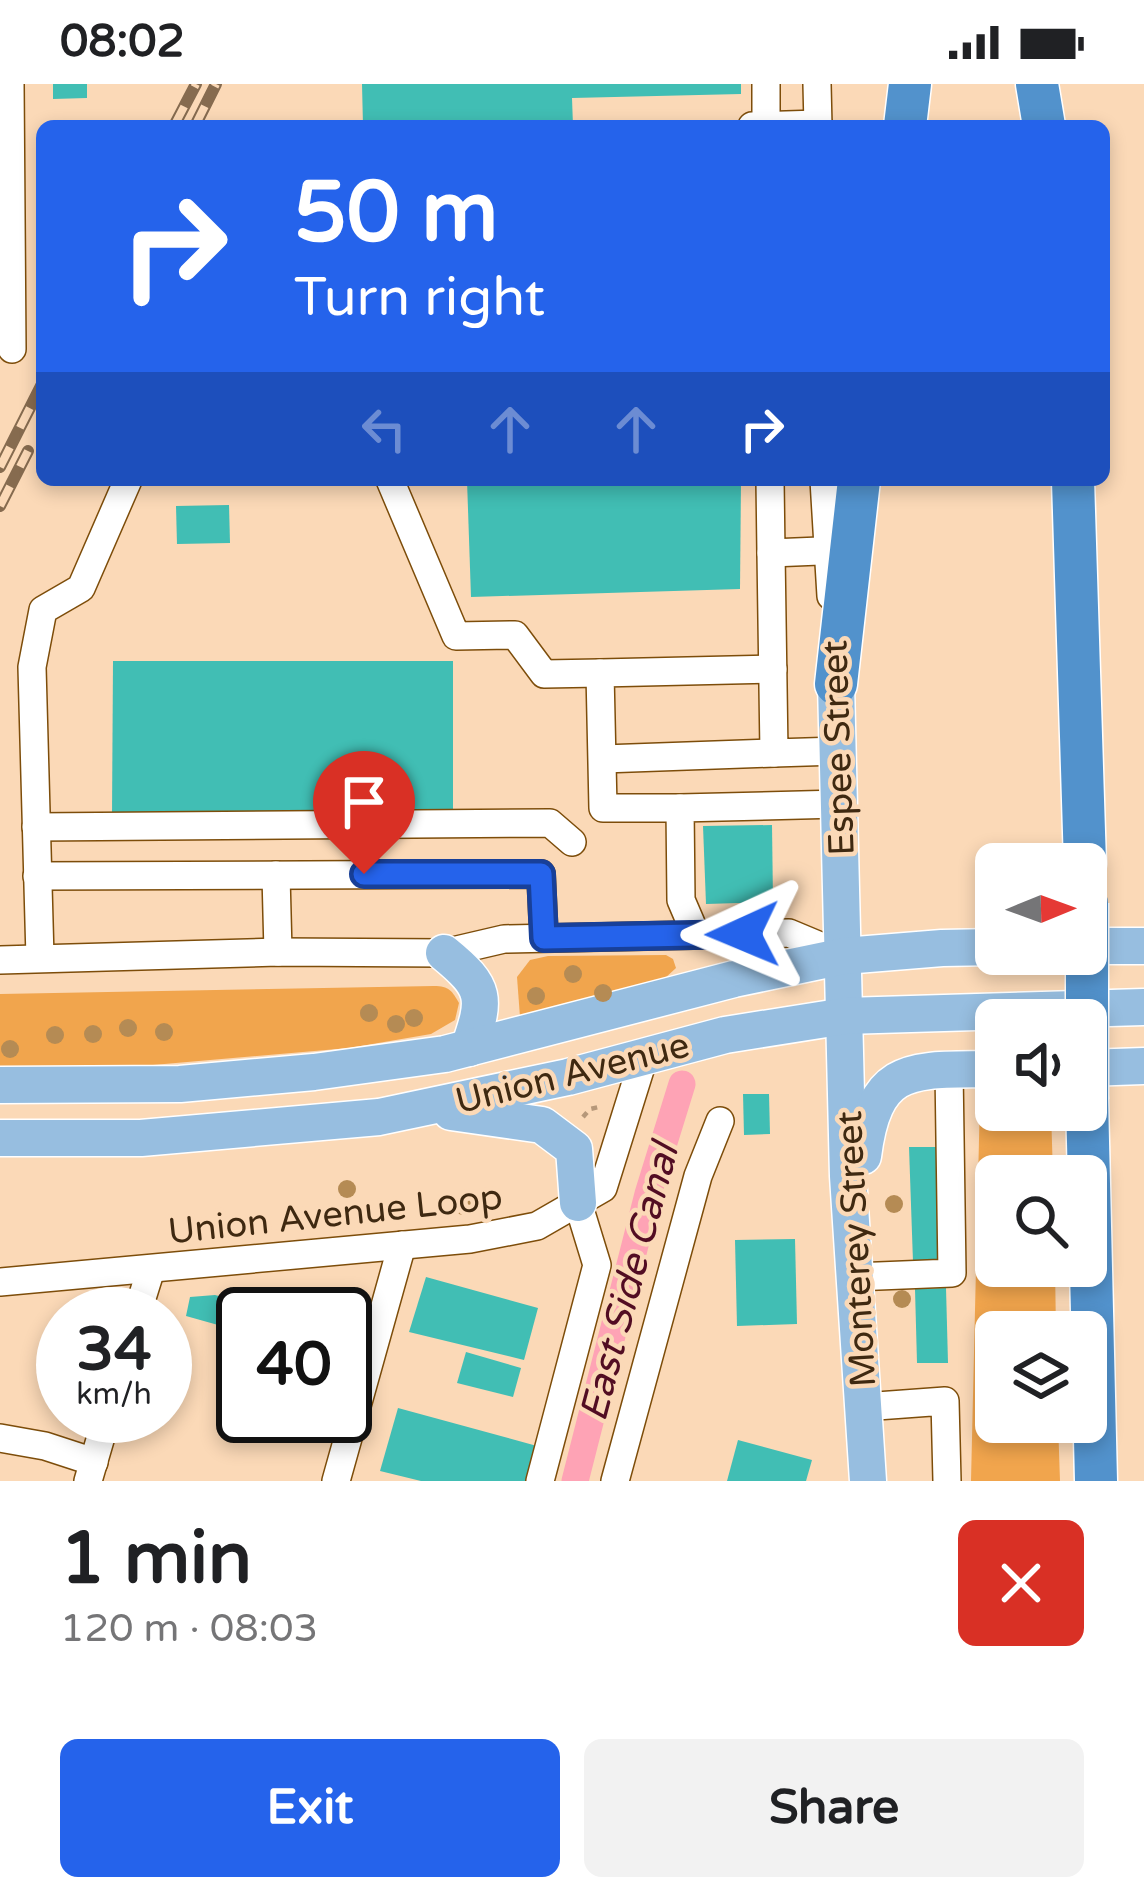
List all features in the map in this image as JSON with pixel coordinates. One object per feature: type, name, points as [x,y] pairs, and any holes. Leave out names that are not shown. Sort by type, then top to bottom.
[{"type":"highway","points":[[905,120],[910,84]]},
{"type":"highway","points":[[1036,84],[1043,120]]},
{"type":"highway","points":[[1059,84],[1060,120]]},
{"type":"highway","points":[[836,684],[840,550],[857,486]]},
{"type":"highway","points":[[1072,486],[1084,843]]},
{"type":"highway","points":[[1088,1131],[1096,1481]]},
{"type":"main road","name":"Espee Street","points":[[836,684],[845,1016]]},
{"type":"main road","points":[[1107,946],[1144,946]]},
{"type":"main road","name":"Union Avenue","points":[[0,1085],[180,1084],[314,1072],[470,1048],[734,979],[844,956],[975,947]]},
{"type":"main road","points":[[444,953],[480,991],[481,1013],[470,1048]]},
{"type":"main road","name":"Union Avenue","points":[[0,1138],[141,1138],[379,1117],[568,1077],[725,1035],[845,1016],[1144,1007]]},
{"type":"main road","name":"Monterey Street","points":[[845,1016],[852,1238],[868,1481]]},
{"type":"main road","points":[[1107,1067],[1144,1066]]},
{"type":"main road","points":[[852,1238],[874,1104],[892,1082],[919,1071],[975,1070]]},
{"type":"main road","points":[[424,1108],[542,1125],[574,1150],[578,1203]]},
{"type":"street","points":[[10,84],[5,142],[12,349]]},
{"type":"street","points":[[766,84],[766,120]]},
{"type":"street","points":[[817,84],[818,120]]},
{"type":"street","points":[[40,958],[32,667],[44,610],[81,588],[125,486]]},
{"type":"street","points":[[393,486],[456,636],[515,635],[544,674],[773,669]]},
{"type":"street","points":[[770,486],[774,753]]},
{"type":"street","points":[[771,553],[840,550],[825,486]]},
{"type":"street","points":[[37,876],[541,874],[603,808],[601,673]]},
{"type":"street","points":[[603,759],[838,751]]},
{"type":"street","points":[[603,808],[840,804]]},
{"type":"street","points":[[680,808],[681,900],[696,934]]},
{"type":"street","points":[[36,827],[550,823],[572,842]]},
{"type":"street","points":[[541,874],[544,938]]},
{"type":"street","points":[[276,875],[278,952]]},
{"type":"street","name":"Union Avenue","points":[[444,953],[504,939],[789,933],[844,956]]},
{"type":"street","points":[[0,960],[278,952],[444,953]]},
{"type":"street","name":"Union Avenue Loop","points":[[0,1282],[470,1239],[537,1226],[603,1188],[644,1057]]},
{"type":"street","points":[[854,1277],[952,1273],[949,1070]]},
{"type":"street","points":[[615,1481],[698,1176],[720,1121]]},
{"type":"street","points":[[540,1481],[598,1265],[578,1203]]},
{"type":"street","points":[[336,1481],[402,1245]]},
{"type":"street","points":[[145,1287],[151,1269]]},
{"type":"street","points":[[863,1407],[945,1401],[947,1481]]},
{"type":"street","points":[[0,1438],[45,1447],[91,1472],[99,1443]]},
{"type":"path","points":[[579,1121],[590,1109],[608,1105]]},
{"type":"shaded area","points":[[666,955],[676,968],[664,979],[520,1017],[517,977],[530,960]]},
{"type":"shaded area","points":[[434,986],[449,990],[459,1003],[455,1020],[431,1034],[349,1048],[130,1067],[0,1066],[0,994]]},
{"type":"shaded area","points":[[979,1131],[1052,1131],[1052,1155],[979,1155]]},
{"type":"shaded area","points":[[976,1287],[1055,1287],[1056,1311],[975,1311],[975,1443],[1059,1443],[1060,1481],[971,1481]]},
{"type":"building","points":[[53,84],[87,84],[87,98],[53,99]]},
{"type":"building","points":[[362,84],[741,84],[741,94],[572,98],[573,120],[363,120]]},
{"type":"building","points":[[467,486],[741,486],[740,589],[471,597]]},
{"type":"building","points":[[229,505],[230,543],[177,544],[176,506]]},
{"type":"building","points":[[113,661],[453,661],[453,816],[112,816]]},
{"type":"building","points":[[772,825],[773,902],[706,904],[703,826]]},
{"type":"building","points":[[743,1094],[769,1094],[770,1134],[744,1135]]},
{"type":"building","points":[[909,1147],[939,1147],[942,1261],[913,1262]]},
{"type":"building","points":[[795,1239],[797,1324],[737,1326],[735,1240]]},
{"type":"building","points":[[426,1277],[538,1308],[524,1360],[409,1332]]},
{"type":"building","points":[[946,1288],[948,1363],[917,1363],[915,1289]]},
{"type":"building","points":[[216,1295],[216,1324],[192,1318],[192,1297]]},
{"type":"building","points":[[466,1352],[521,1368],[513,1397],[457,1383]]},
{"type":"building","points":[[398,1408],[537,1446],[526,1481],[421,1481],[380,1471]]},
{"type":"building","points":[[738,1440],[812,1460],[806,1481],[727,1481]]},
{"type":"waterway","name":"East Side Canal","points":[[575,1481],[648,1194],[682,1084]]},
{"type":"railway","points":[[177,120],[196,84]]},
{"type":"railway","points":[[198,120],[216,84]]},
{"type":"railway","points":[[0,467],[36,396]]},
{"type":"railway","points":[[0,506],[28,451]]},
{"type":"route","points":[[364,874],[541,874],[544,938],[743,934]]}]
